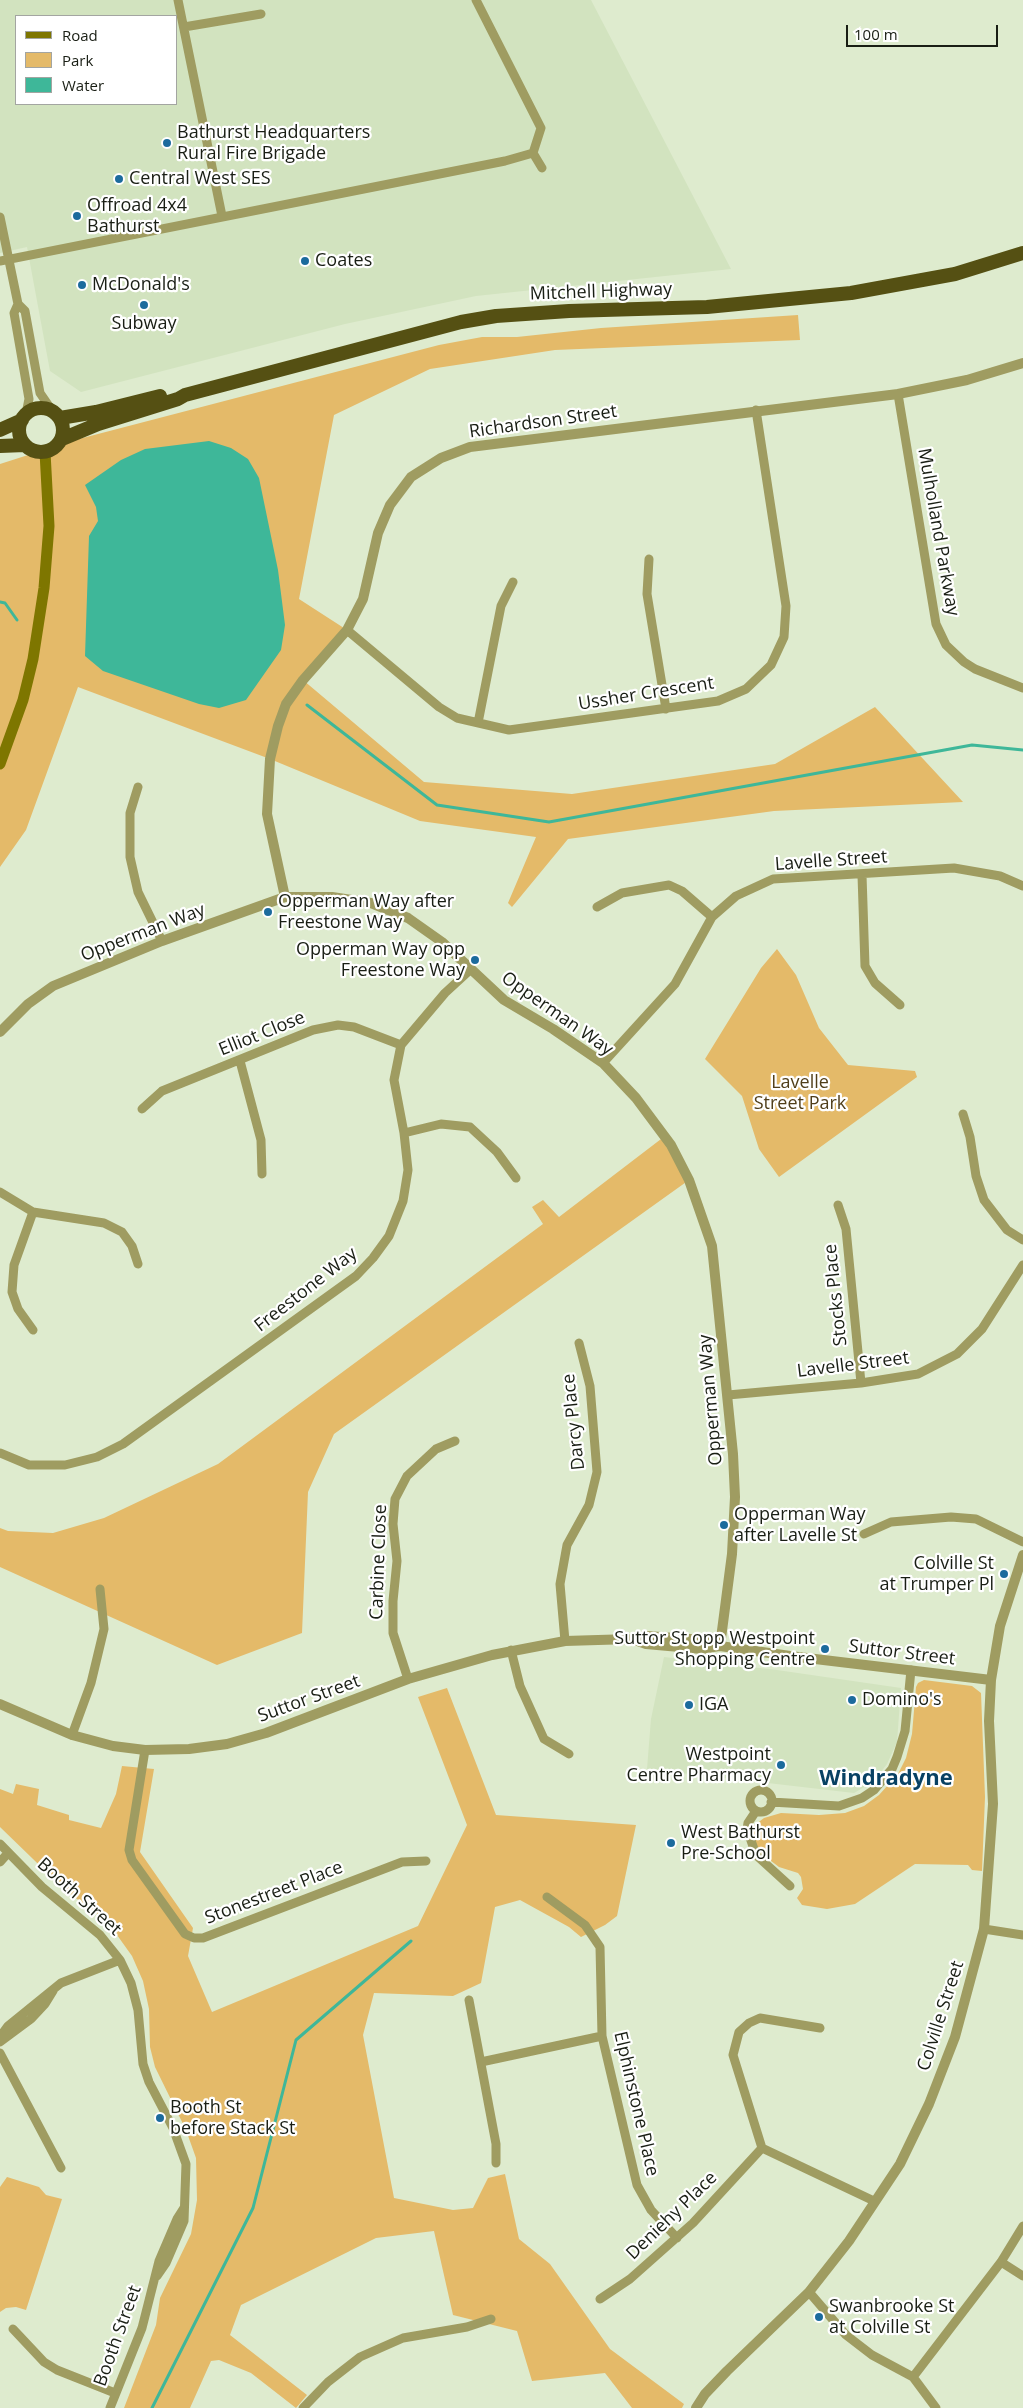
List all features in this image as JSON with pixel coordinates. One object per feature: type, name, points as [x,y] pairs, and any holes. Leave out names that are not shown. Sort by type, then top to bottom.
[{"type":"highway","name":"Mitchell Highway","points":[[62,439],[74,432],[178,400],[185,395],[461,322],[496,316],[570,311],[707,307],[851,293],[955,274],[1023,253]]},
{"type":"highway","name":"Mitchell Highway","points":[[55,414],[96,412],[172,393],[185,395]]},
{"type":"highway","points":[[0,430],[38,408],[55,414],[64,431],[62,439],[52,450],[44,452],[31,449],[26,445],[20,433],[24,417]]},
{"type":"highway","points":[[0,446],[26,445]]},
{"type":"main road","points":[[0,764],[23,700],[33,660],[43,596],[49,526],[44,452]]},
{"type":"street","points":[[178,0],[222,216]]},
{"type":"street","points":[[476,0],[541,128],[533,153],[542,168]]},
{"type":"street","points":[[184,27],[261,14]]},
{"type":"street","points":[[4,260],[505,161],[533,153]]},
{"type":"street","points":[[0,217],[4,260],[18,304],[25,311],[40,393],[55,414]]},
{"type":"street","points":[[18,304],[14,313],[29,400],[24,417]]},
{"type":"street","name":"Richardson Street","points":[[285,897],[267,814],[270,759],[278,726],[286,704],[303,680],[347,630],[364,599],[378,533],[390,505],[411,477],[441,458],[470,447],[756,410],[898,394],[967,380],[1023,363]]},
{"type":"street","name":"Mulholland Parkway","points":[[898,394],[936,624],[946,645],[964,662],[975,670],[1023,688]]},
{"type":"street","name":"Ussher Crescent","points":[[347,630],[439,706],[458,718],[509,730],[718,701],[746,689],[771,665],[784,637],[786,606],[756,410]]},
{"type":"street","points":[[649,559],[647,594],[666,709]]},
{"type":"street","points":[[478,723],[501,606],[513,582]]},
{"type":"street","points":[[138,787],[130,813],[130,857],[138,892],[162,941]]},
{"type":"street","name":"Lavelle Street","points":[[603,1063],[676,984],[712,917],[736,896],[774,879],[954,868],[1000,876],[1023,886]]},
{"type":"street","points":[[862,875],[865,966],[875,983],[900,1005]]},
{"type":"street","points":[[597,907],[622,893],[669,885],[682,891],[712,917]]},
{"type":"street","name":"Opperman Way","points":[[0,1032],[28,1004],[53,986],[162,941],[285,897],[332,897],[371,904],[408,918],[442,942],[504,1000],[552,1028],[603,1063],[636,1098],[671,1145],[688,1180],[709,1235],[714,1262],[728,1395],[735,1497],[732,1554],[720,1646]]},
{"type":"street","points":[[400,1046],[445,993],[470,970]]},
{"type":"street","name":"Elliot Close","points":[[142,1109],[162,1091],[313,1030],[338,1025],[354,1027],[400,1046]]},
{"type":"street","name":"Freestone Way","points":[[0,1453],[29,1465],[65,1465],[97,1457],[123,1444],[356,1276],[373,1258],[389,1236],[403,1201],[408,1170],[404,1133],[394,1080],[400,1046]]},
{"type":"street","points":[[240,1061],[261,1140],[262,1174]]},
{"type":"street","points":[[963,1114],[970,1137],[976,1176],[984,1200],[1008,1230],[1023,1240]]},
{"type":"street","points":[[404,1133],[442,1124],[470,1127],[497,1152],[516,1178]]},
{"type":"street","points":[[0,1192],[33,1212],[104,1223],[122,1232],[132,1246],[138,1264]]},
{"type":"street","name":"Stocks Place","points":[[838,1205],[846,1229],[861,1383]]},
{"type":"street","points":[[33,1212],[14,1265],[12,1292],[18,1308],[33,1330]]},
{"type":"street","name":"Lavelle Street","points":[[728,1395],[861,1383],[918,1374],[957,1354],[982,1329],[1023,1265]]},
{"type":"street","name":"Darcy Place","points":[[564,1641],[560,1584],[567,1546],[589,1505],[597,1472],[590,1386],[579,1343]]},
{"type":"street","name":"Carbine Close","points":[[408,1679],[393,1632],[393,1602],[397,1561],[392,1524],[395,1500],[407,1476],[436,1449],[456,1441]]},
{"type":"street","points":[[864,1534],[890,1522],[951,1517],[976,1519],[1023,1542]]},
{"type":"street","name":"Colville Street","points":[[696,2408],[705,2394],[727,2371],[810,2292],[849,2240],[900,2164],[929,2104],[955,2037],[984,1929],[993,1804],[989,1721],[991,1680],[1000,1626],[1023,1555]]},
{"type":"street","points":[[72,1735],[91,1683],[104,1629],[100,1590]]},
{"type":"street","name":"Suttor Street","points":[[0,1704],[72,1735],[113,1746],[145,1750],[189,1749],[227,1744],[266,1733],[408,1679],[454,1664],[511,1650],[564,1641],[632,1639],[647,1636],[704,1640],[720,1646],[991,1680]]},
{"type":"street","points":[[511,1650],[520,1686],[544,1739],[569,1754]]},
{"type":"street","points":[[771,1802],[839,1806],[862,1798],[874,1790],[892,1769],[897,1757],[904,1731],[911,1670]]},
{"type":"street","name":"Stonestreet Place","points":[[145,1750],[130,1850],[132,1860],[185,1934],[194,1938],[203,1938],[402,1862],[426,1861]]},
{"type":"street","points":[[756,1811],[750,1802],[751,1796],[756,1791],[762,1790],[768,1793],[771,1802]]},
{"type":"street","points":[[756,1811],[766,1810],[771,1802]]},
{"type":"street","points":[[756,1811],[748,1823],[756,1855],[790,1886]]},
{"type":"street","name":"Booth Street","points":[[0,1844],[42,1887],[100,1935],[120,1960],[135,1996],[140,2047],[148,2082],[173,2128],[186,2164],[184,2221],[166,2263],[157,2276],[142,2328],[110,2408]]},
{"type":"street","points":[[0,1862],[8,1853]]},
{"type":"street","name":"Elphinstone Place","points":[[547,1898],[585,1925],[600,1947],[602,2036],[638,2185],[650,2210],[677,2238]]},
{"type":"street","points":[[984,1929],[1023,1935]]},
{"type":"street","points":[[0,2037],[8,2026],[70,1978],[120,1960]]},
{"type":"street","points":[[0,2042],[31,2020],[45,2004],[54,1989]]},
{"type":"street","points":[[469,2000],[496,2144],[496,2162]]},
{"type":"street","points":[[820,2028],[760,2018],[748,2023],[740,2032],[733,2055],[762,2148],[874,2201]]},
{"type":"street","points":[[481,2062],[602,2036]]},
{"type":"street","points":[[0,2053],[61,2168]]},
{"type":"street","name":"Deniehy Place","points":[[600,2299],[630,2279],[677,2238],[762,2148]]},
{"type":"street","points":[[913,2377],[1000,2262],[1023,2226]]},
{"type":"street","points":[[1000,2262],[1023,2276]]},
{"type":"street","points":[[810,2292],[846,2335],[872,2354],[913,2377],[936,2408]]},
{"type":"street","points":[[303,2408],[328,2382],[360,2357],[403,2338],[468,2327],[491,2319]]},
{"type":"street","points":[[13,2329],[44,2362],[57,2370],[115,2393]]},
{"type":"shaded area","points":[[0,0],[591,0],[731,269],[476,296],[345,324],[81,392],[50,371],[27,247],[0,253]]},
{"type":"shaded area","points":[[664,1657],[777,1670],[901,1688],[897,1742],[887,1764],[873,1782],[854,1793],[647,1769],[651,1719]]},
{"type":"green space","points":[[798,315],[800,340],[555,350],[430,369],[334,415],[299,599],[347,630],[303,680],[424,782],[572,794],[775,764],[875,707],[963,802],[774,811],[568,839],[512,907],[508,903],[536,837],[420,821],[270,759],[78,687],[26,830],[0,867],[0,464],[75,440],[439,345],[482,337],[517,337],[601,328]]},
{"type":"green space","name":"Lavelle Street Park","points":[[777,949],[796,975],[819,1028],[848,1065],[915,1071],[917,1077],[779,1177],[759,1149],[742,1096],[705,1059],[761,968]]},
{"type":"green space","points":[[665,1136],[689,1180],[334,1434],[308,1492],[302,1633],[217,1665],[0,1567],[0,1528],[8,1531],[53,1533],[104,1518],[218,1464],[543,1224],[532,1207],[543,1200],[559,1217]]},
{"type":"green space","points":[[924,1680],[972,1686],[981,1693],[985,1797],[982,1871],[972,1870],[968,1865],[915,1864],[855,1904],[827,1909],[802,1905],[797,1898],[803,1889],[801,1877],[798,1873],[779,1867],[762,1854],[756,1847],[751,1835],[752,1827],[764,1818],[781,1813],[819,1815],[845,1813],[864,1806],[879,1795],[898,1774],[906,1758],[912,1734],[916,1687],[918,1683]]},
{"type":"green space","points":[[447,1688],[496,1815],[636,1825],[617,1916],[605,1925],[581,1937],[569,1927],[520,1900],[495,1907],[481,1983],[453,1996],[374,1993],[363,2035],[394,2198],[453,2210],[473,2208],[488,2178],[505,2174],[519,2239],[550,2264],[610,2349],[684,2404],[682,2408],[632,2408],[605,2373],[532,2381],[517,2331],[453,2315],[434,2231],[376,2238],[241,2305],[230,2335],[307,2395],[296,2408],[251,2373],[219,2360],[211,2361],[190,2408],[124,2408],[156,2325],[160,2298],[191,2234],[197,2200],[196,2158],[186,2130],[155,2067],[150,2047],[149,2009],[143,1981],[132,1956],[99,1915],[66,1891],[0,1827],[0,1789],[13,1794],[16,1784],[39,1789],[37,1805],[69,1815],[69,1820],[101,1828],[116,1794],[122,1766],[154,1769],[140,1852],[193,1928],[188,1956],[212,2012],[418,1926],[467,1825],[418,1697]]},
{"type":"green space","points":[[7,2177],[39,2187],[46,2195],[62,2199],[26,2310],[16,2307],[6,2308],[0,2312],[0,2187]]},
{"type":"water","points":[[209,441],[231,448],[248,459],[259,478],[278,570],[285,625],[281,650],[246,700],[219,708],[199,704],[103,671],[85,656],[89,536],[98,521],[96,507],[85,485],[121,460],[145,449]]},
{"type":"waterway","points":[[0,602],[5,603],[17,620]]},
{"type":"waterway","points":[[307,705],[437,805],[549,822],[972,745],[1023,750]]},
{"type":"waterway","points":[[152,2408],[253,2208],[296,2040],[411,1941]]},
{"type":"place","name":"Bathurst Headquarters Rural Fire Brigade","points":[[167,143]]},
{"type":"place","name":"Central West SES","points":[[119,179]]},
{"type":"place","name":"Offroad 4x4 Bathurst","points":[[77,216]]},
{"type":"place","name":"Coates","points":[[305,261]]},
{"type":"place","name":"McDonald's","points":[[82,285]]},
{"type":"place","name":"Subway","points":[[144,305]]},
{"type":"place","name":"Opperman Way after Freestone Way","points":[[268,912]]},
{"type":"place","name":"Opperman Way opp Freestone Way","points":[[475,960]]},
{"type":"place","name":"Opperman Way after Lavelle St","points":[[724,1525]]},
{"type":"place","name":"Colville St at Trumper Pl","points":[[1004,1574]]},
{"type":"place","name":"Suttor St opp Westpoint Shopping Centre","points":[[825,1649]]},
{"type":"place","name":"Domino's","points":[[852,1700]]},
{"type":"place","name":"IGA","points":[[689,1705]]},
{"type":"place","name":"Westpoint Centre Pharmacy","points":[[781,1765]]},
{"type":"place","name":"West Bathurst Pre-School","points":[[671,1843]]},
{"type":"place","name":"Booth St before Stack St","points":[[160,2118]]},
{"type":"place","name":"Swanbrooke St at Colville St","points":[[819,2317]]},
{"type":"district","name":"Windradyne","points":[[886,1779]]}]
